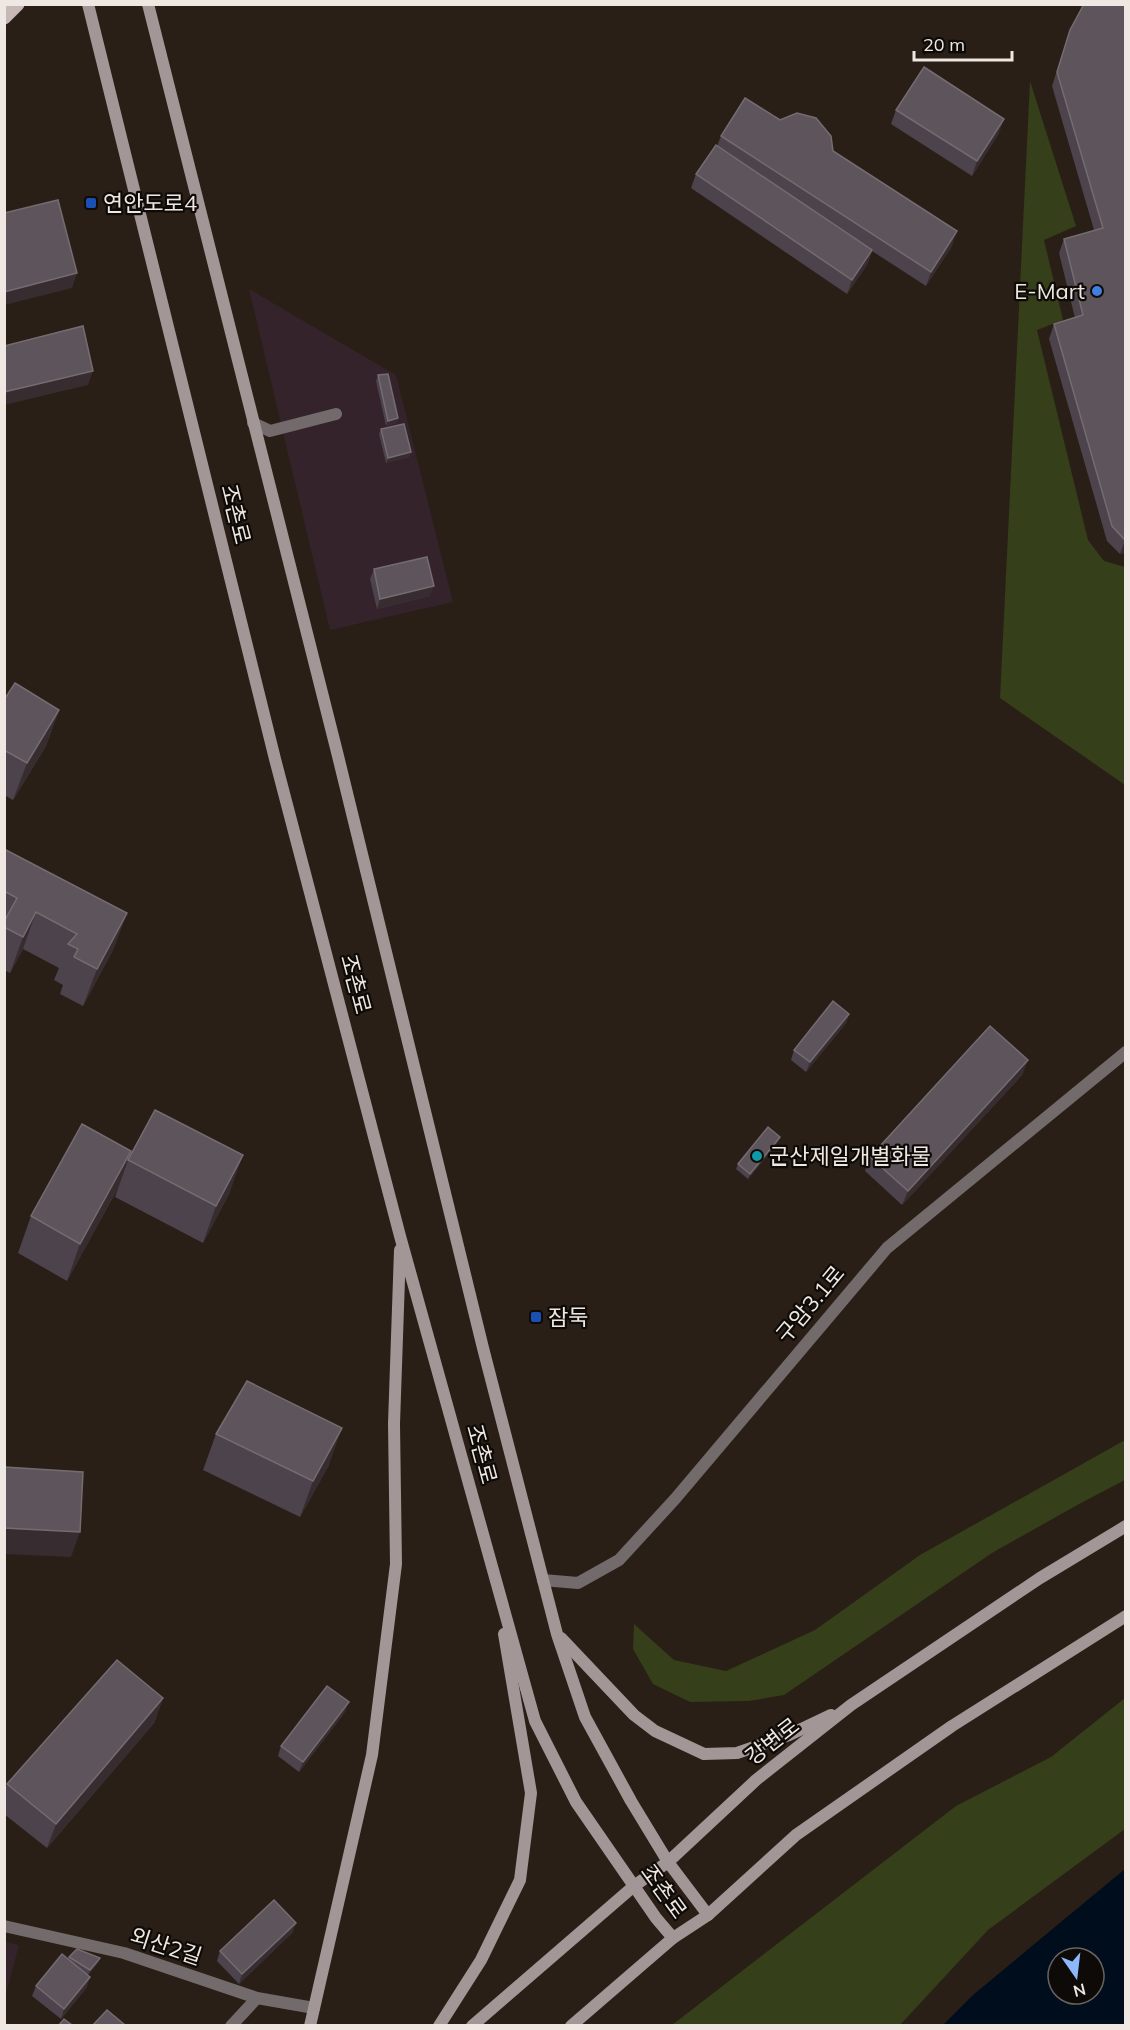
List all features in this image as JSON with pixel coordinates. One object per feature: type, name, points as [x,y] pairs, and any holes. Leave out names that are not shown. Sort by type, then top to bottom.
[{"type":"main road","points":[[4,17],[17,4]]},
{"type":"street","name":"조촌로","points":[[88,4],[275,759],[400,1236],[535,1721],[576,1802],[673,1938]]},
{"type":"street","name":"조촌로","points":[[148,4],[557,1634],[585,1718],[630,1801],[668,1862],[708,1915]]},
{"type":"street","points":[[253,423],[270,431],[336,414]]},
{"type":"street","name":"구암3.1로","points":[[543,1580],[578,1583],[619,1560],[675,1499],[886,1248],[1125,1052]]},
{"type":"street","points":[[310,2025],[372,1755],[396,1564],[394,1424],[400,1236]]},
{"type":"street","name":"강변로","points":[[472,2025],[634,1886],[668,1862],[756,1780],[851,1705],[1040,1578],[1125,1526]]},
{"type":"street","points":[[439,2025],[482,1960],[520,1880],[530,1804],[531,1793],[495,1582]]},
{"type":"street","points":[[571,2025],[673,1938],[708,1915],[796,1835],[952,1726],[1125,1616]]},
{"type":"street","points":[[557,1634],[633,1715],[655,1731],[704,1754],[737,1753],[789,1735],[851,1705]]},
{"type":"street","name":"외산2길","points":[[4,1926],[124,1953],[257,1998],[314,2008]]},
{"type":"street","points":[[231,2025],[257,1998]]},
{"type":"shaded area","points":[[249,289],[396,375],[453,602],[330,630]]},
{"type":"shaded area","points":[[4,1942],[19,1945],[5,1998]]},
{"type":"green space","points":[[1030,81],[1076,226],[1044,240],[1063,320],[1037,330],[1088,540],[1104,561],[1125,567],[1125,785],[1000,698]]},
{"type":"green space","points":[[1125,1440],[1125,1480],[992,1553],[784,1695],[749,1701],[690,1702],[653,1684],[633,1649],[634,1624],[674,1660],[726,1671],[815,1630],[920,1555]]},
{"type":"green space","points":[[1125,1698],[1125,1829],[988,1930],[900,2025],[672,2025],[956,1806],[1051,1757]]},
{"type":"water","points":[[1125,1869],[1125,2025],[943,2025],[973,1995]]},
{"type":"building","name":"E-Mart","points":[[1084,4],[1125,4],[1125,540],[1112,526],[1054,324],[1083,315],[1064,239],[1103,228],[1057,72],[1070,30]]},
{"type":"building","points":[[924,67],[1004,119],[977,161],[896,110]]},
{"type":"building","points":[[745,98],[780,120],[797,113],[816,118],[831,136],[833,151],[957,231],[931,272],[721,136]]},
{"type":"building","points":[[716,145],[872,250],[852,280],[696,174]]},
{"type":"building","points":[[58,200],[77,273],[4,292],[4,213]]},
{"type":"building","points":[[83,326],[93,371],[4,392],[4,346]]},
{"type":"building","points":[[388,374],[398,418],[388,421],[378,375]]},
{"type":"building","points":[[404,424],[411,452],[388,458],[381,429]]},
{"type":"building","points":[[427,557],[434,586],[380,599],[374,569]]},
{"type":"building","points":[[15,683],[59,710],[27,763],[4,750],[4,700]]},
{"type":"building","points":[[4,849],[127,913],[97,969],[74,957],[78,949],[68,944],[77,934],[36,912],[23,937],[4,927],[4,922],[17,898],[4,891]]},
{"type":"building","points":[[833,1001],[849,1014],[810,1062],[794,1050]]},
{"type":"building","points":[[990,1026],[1028,1060],[908,1191],[870,1157]]},
{"type":"building","points":[[155,1110],[243,1155],[216,1206],[128,1160]]},
{"type":"building","points":[[82,1124],[131,1151],[80,1244],[31,1216]]},
{"type":"building","name":"군산제일개별화물","points":[[768,1127],[780,1137],[750,1174],[738,1164]]},
{"type":"building","points":[[247,1381],[342,1428],[313,1481],[216,1434]]},
{"type":"building","points":[[4,1467],[83,1472],[80,1532],[4,1528]]},
{"type":"building","points":[[117,1660],[163,1698],[56,1824],[7,1784]]},
{"type":"building","points":[[327,1686],[349,1702],[303,1762],[281,1746]]},
{"type":"building","points":[[274,1900],[296,1923],[242,1974],[220,1951]]},
{"type":"building","points":[[77,1949],[100,1958],[90,1970],[69,1957]]},
{"type":"building","points":[[62,1954],[90,1977],[64,2009],[36,1986]]},
{"type":"building","points":[[107,2010],[125,2025],[93,2025]]},
{"type":"building","points":[[64,2019],[72,2025],[59,2025]]},
{"type":"place","name":"연안도로4","points":[[91,203]]},
{"type":"place","name":"E-Mart","points":[[1097,291]]},
{"type":"place","name":"군산제일개별화물","points":[[757,1156]]},
{"type":"place","name":"잠둑","points":[[536,1317]]}]
